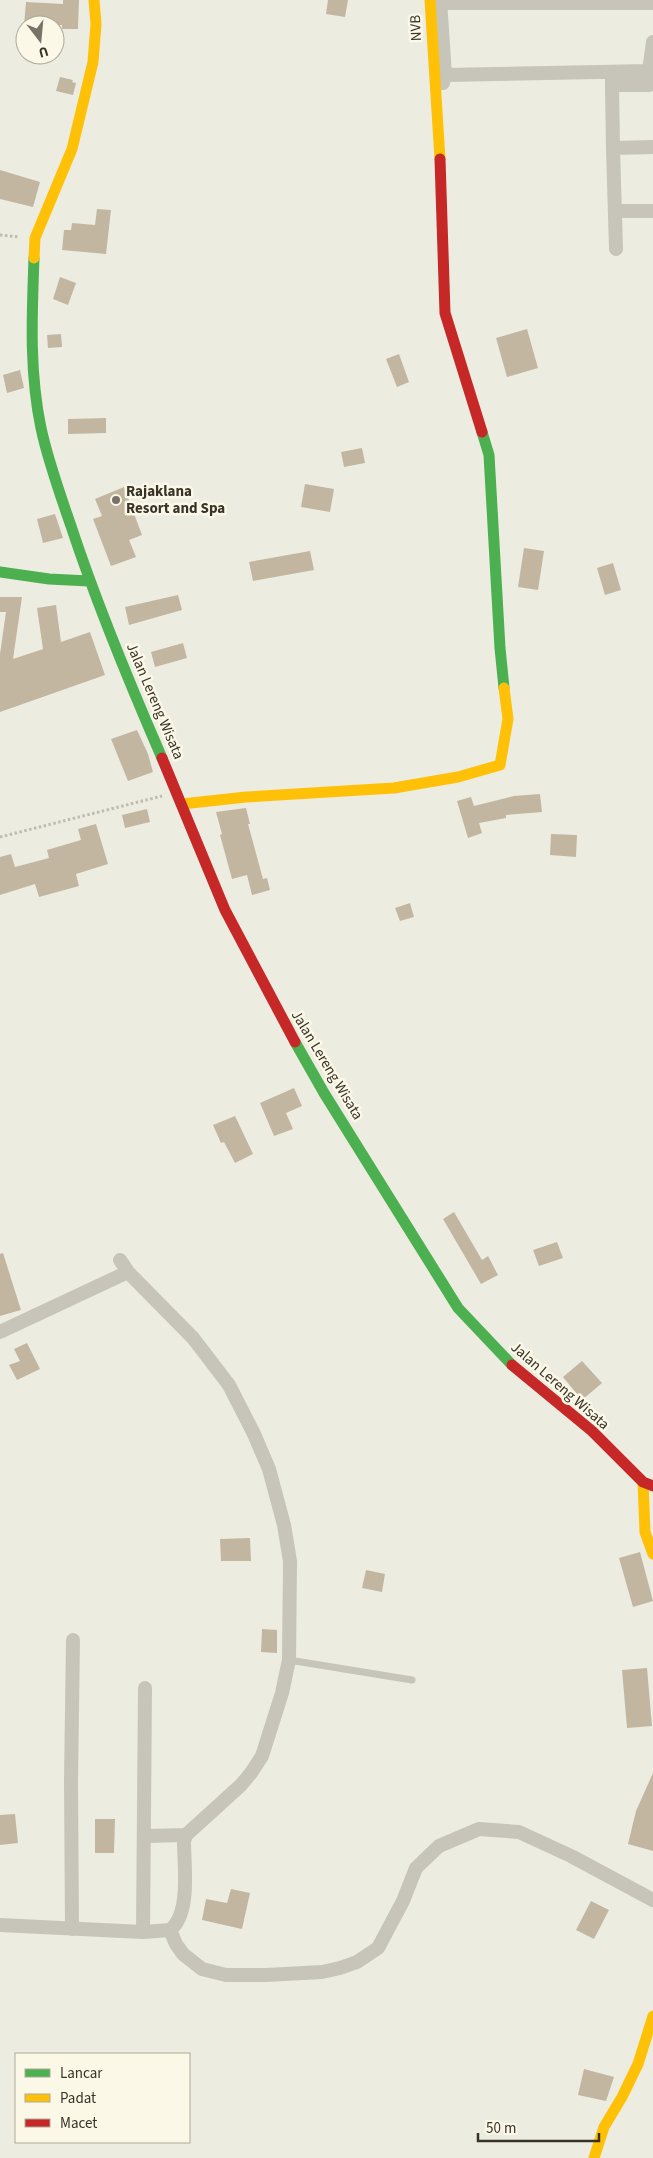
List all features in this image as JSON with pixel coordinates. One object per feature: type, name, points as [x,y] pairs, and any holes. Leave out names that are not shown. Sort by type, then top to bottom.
[{"type":"street","name":"Jalan Lereng Wisata","points":[[94,0],[96,24],[93,62],[72,149],[35,238],[31,336],[35,388],[41,428],[60,494],[90,581],[130,684],[225,910],[284,1023],[324,1093],[458,1308],[503,1358],[592,1431],[648,1484]]},
{"type":"street","points":[[436,116],[445,75],[436,1],[653,3]]},
{"type":"street","name":"NVB","points":[[182,804],[246,797],[394,788],[458,777],[500,765],[508,719],[500,648],[490,455],[445,313],[442,192],[432,55],[436,1]]},
{"type":"street","points":[[650,80],[653,42]]},
{"type":"street","points":[[445,75],[611,70],[650,80]]},
{"type":"street","points":[[611,70],[616,249]]},
{"type":"street","points":[[612,85],[650,80]]},
{"type":"street","points":[[613,148],[653,148]]},
{"type":"street","points":[[615,211],[653,211]]},
{"type":"street","points":[[0,572],[50,579],[90,581]]},
{"type":"street","points":[[0,1925],[143,1932],[170,1930],[177,1924],[182,1915],[184,1841],[186,1835],[241,1785],[257,1765],[270,1731],[289,1660],[290,1561],[284,1525],[269,1469],[254,1434],[228,1385],[193,1338],[128,1272],[120,1260]]},
{"type":"street","points":[[0,1332],[128,1272]]},
{"type":"street","points":[[648,1484],[645,1532],[653,1554]]},
{"type":"street","points":[[72,1929],[71,1781],[73,1640]]},
{"type":"street","points":[[143,1932],[145,1688]]},
{"type":"street","points":[[170,1930],[183,1954],[202,1969],[226,1975],[322,1972],[340,1968],[357,1962],[378,1948],[403,1901],[416,1868],[439,1846],[479,1829],[519,1832],[570,1856],[653,1900]]},
{"type":"street","points":[[145,1836],[186,1835]]},
{"type":"street","points":[[594,2158],[604,2127],[622,2098],[638,2064],[653,2016]]},
{"type":"lane","points":[[289,1660],[412,1680]]},
{"type":"path","points":[[0,837],[177,792]]},
{"type":"building","points":[[63,0],[79,0],[78,29],[65,29],[65,15],[25,15],[26,2],[63,4]]},
{"type":"building","points":[[328,0],[348,0],[345,17],[326,14]]},
{"type":"building","points":[[60,77],[73,80],[72,82],[76,83],[73,95],[56,91]]},
{"type":"building","points":[[0,170],[40,182],[33,207],[0,199]]},
{"type":"building","points":[[97,209],[111,210],[106,254],[62,250],[64,230],[71,230],[72,223],[95,225]]},
{"type":"building","points":[[60,277],[76,283],[68,305],[53,299]]},
{"type":"building","points":[[527,329],[538,368],[507,377],[496,338]]},
{"type":"building","points":[[61,334],[62,347],[48,348],[47,335]]},
{"type":"building","points":[[399,354],[409,382],[397,387],[386,359]]},
{"type":"building","points":[[20,370],[24,388],[7,393],[3,375]]},
{"type":"building","points":[[106,418],[106,433],[68,434],[68,419]]},
{"type":"building","points":[[362,448],[365,463],[344,467],[341,452]]},
{"type":"building","points":[[305,484],[334,489],[330,512],[301,507]]},
{"type":"building","points":[[124,487],[142,535],[129,540],[136,557],[111,566],[93,519],[102,516],[95,499]]},
{"type":"building","points":[[55,514],[63,538],[43,543],[37,519]]},
{"type":"building","points":[[524,548],[544,551],[538,590],[518,587]]},
{"type":"building","points":[[310,551],[314,570],[253,581],[249,562]]},
{"type":"building","points":[[613,563],[621,590],[605,595],[597,568]]},
{"type":"building","points":[[178,595],[182,610],[129,625],[125,607]]},
{"type":"building","points":[[0,597],[22,597],[13,659],[43,649],[37,608],[56,605],[61,642],[90,632],[105,675],[0,712],[0,654],[6,612],[0,612]]},
{"type":"building","points":[[183,643],[187,658],[155,667],[151,652]]},
{"type":"building","points":[[137,730],[148,754],[153,772],[128,781],[111,739]]},
{"type":"building","points":[[540,794],[542,812],[506,815],[506,818],[479,823],[482,833],[468,838],[457,801],[471,797],[474,806],[514,796]]},
{"type":"building","points":[[246,808],[250,824],[248,824],[263,879],[267,878],[270,890],[252,895],[247,875],[232,879],[216,812]]},
{"type":"building","points":[[147,809],[150,822],[125,828],[122,815]]},
{"type":"building","points":[[96,824],[108,864],[76,874],[79,886],[39,897],[35,884],[0,895],[0,857],[11,854],[15,867],[49,858],[47,850],[81,840],[78,829]]},
{"type":"building","points":[[551,834],[577,835],[576,857],[550,855]]},
{"type":"building","points":[[410,903],[414,917],[400,921],[395,908]]},
{"type":"building","points":[[294,1088],[302,1106],[286,1113],[293,1129],[274,1136],[260,1103]]},
{"type":"building","points":[[235,1116],[253,1154],[235,1163],[224,1142],[221,1143],[213,1125]]},
{"type":"building","points":[[454,1212],[482,1260],[488,1256],[498,1275],[481,1284],[443,1219]]},
{"type":"building","points":[[557,1242],[563,1258],[539,1266],[533,1250]]},
{"type":"building","points":[[3,1253],[21,1310],[0,1316],[0,1254]]},
{"type":"building","points":[[27,1343],[40,1369],[17,1380],[9,1365],[20,1361],[14,1349]]},
{"type":"building","points":[[582,1361],[602,1383],[582,1400],[563,1377]]},
{"type":"building","points":[[250,1538],[251,1561],[221,1561],[220,1539]]},
{"type":"building","points":[[640,1552],[653,1601],[633,1607],[619,1558]]},
{"type":"building","points":[[366,1570],[385,1574],[382,1592],[362,1588]]},
{"type":"building","points":[[262,1629],[277,1630],[277,1653],[261,1652]]},
{"type":"building","points":[[647,1668],[652,1726],[627,1728],[622,1670]]},
{"type":"building","points":[[653,1773],[653,1851],[628,1844],[636,1811]]},
{"type":"building","points":[[15,1814],[18,1843],[0,1845],[0,1815]]},
{"type":"building","points":[[95,1819],[115,1819],[114,1853],[95,1853]]},
{"type":"building","points":[[231,1889],[250,1893],[242,1929],[202,1920],[206,1899],[227,1903]]},
{"type":"building","points":[[591,1901],[609,1910],[594,1939],[576,1930]]},
{"type":"building","points":[[584,2069],[614,2077],[606,2101],[578,2095]]},
{"type":"traffic: fast","points":[[34,258],[33,364],[37,407],[44,440],[92,585],[162,758]]},
{"type":"traffic: fast","points":[[482,432],[489,455],[504,688]]},
{"type":"traffic: fast","points":[[0,572],[49,579],[89,581]]},
{"type":"traffic: fast","points":[[295,1042],[324,1093],[458,1308],[512,1365]]},
{"type":"traffic: slow","points":[[34,258],[35,238],[72,149],[93,62],[96,24],[94,0]]},
{"type":"traffic: slow","points":[[430,0],[440,159]]},
{"type":"traffic: slow","points":[[182,804],[246,797],[394,788],[458,777],[500,765],[508,719],[504,688]]},
{"type":"traffic: slow","points":[[643,1482],[645,1532],[653,1554]]},
{"type":"traffic: slow","points":[[594,2158],[604,2127],[622,2097],[638,2064],[653,2016]]},
{"type":"traffic: jam","points":[[440,159],[445,313],[482,432]]},
{"type":"traffic: jam","points":[[162,758],[225,910],[295,1042]]},
{"type":"traffic: jam","points":[[512,1365],[592,1431],[643,1482],[653,1486]]},
{"type":"place","name":"Rajaklana Resort and Spa","points":[[116,500]]}]
